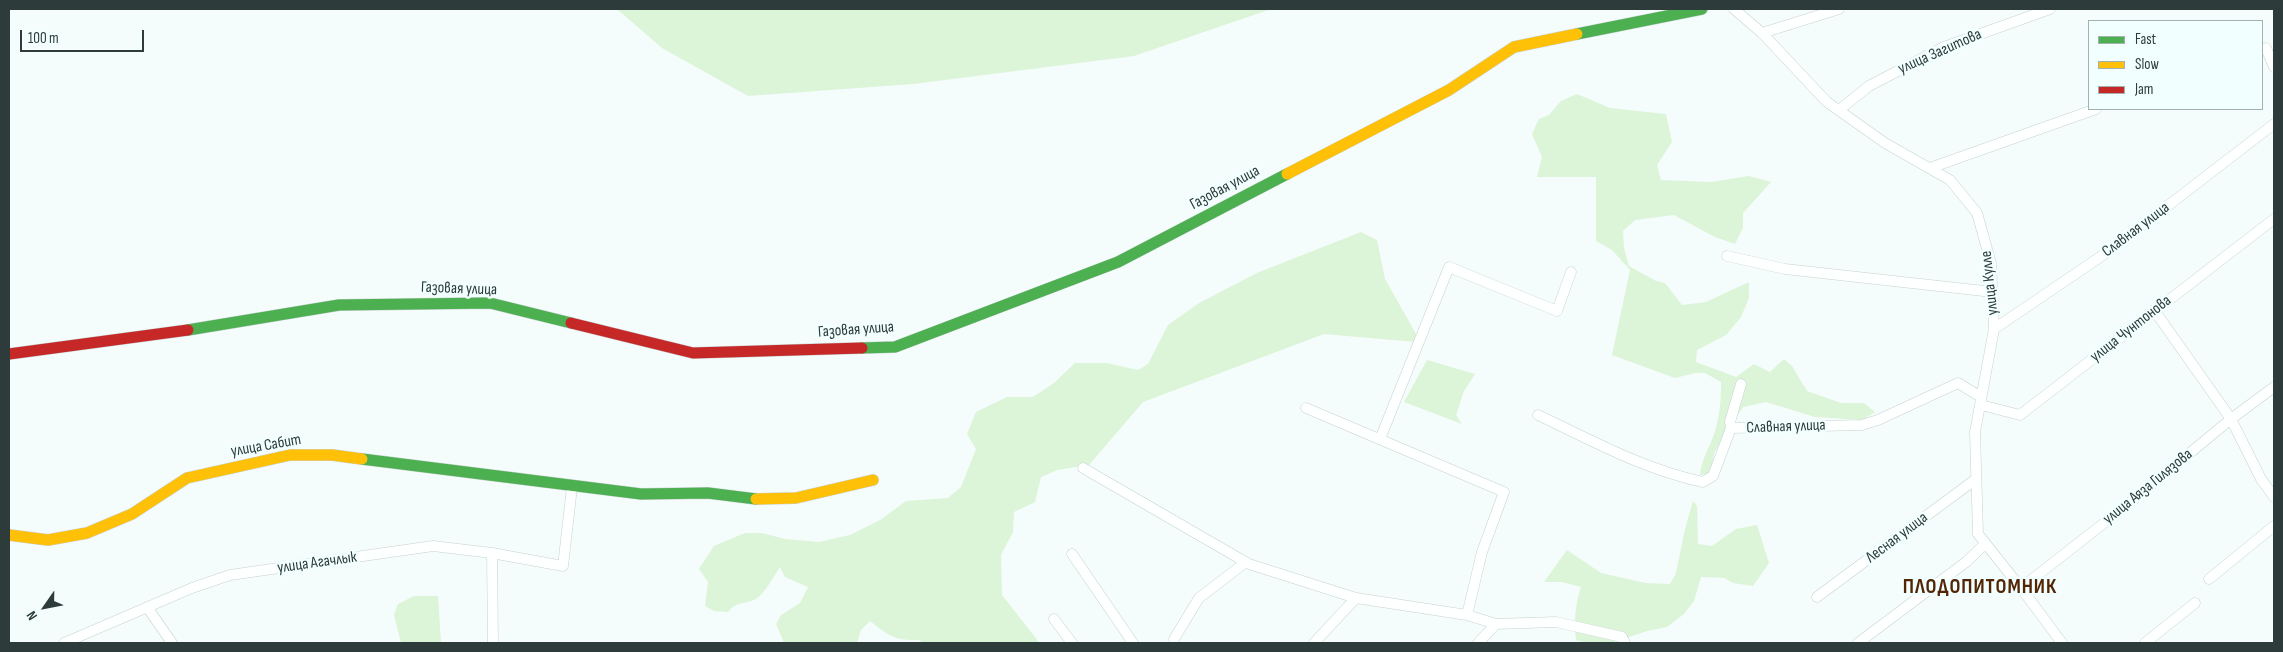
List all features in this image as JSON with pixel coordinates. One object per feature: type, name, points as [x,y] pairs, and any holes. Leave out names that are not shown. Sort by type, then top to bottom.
[{"type":"street","name":"Газовая улица","points":[[9,354],[230,325],[339,305],[490,304],[693,353],[895,347],[1118,262],[1449,90],[1514,47],[1702,9]]},
{"type":"street","name":"улица Кулле","points":[[1734,9],[1762,33],[1827,102],[1885,143],[1950,180],[1977,213],[1991,263],[1994,329],[1975,432],[1978,534],[2062,643]]},
{"type":"street","points":[[1762,33],[1839,9]]},
{"type":"street","name":"улица Загитова","points":[[1838,110],[1869,86],[1944,47],[2050,9]]},
{"type":"street","points":[[2267,47],[2274,66]]},
{"type":"street","points":[[1930,168],[2093,110]]},
{"type":"street","name":"Славная улица","points":[[1994,329],[2109,251],[2274,124]]},
{"type":"street","name":"улица Чунтонова","points":[[1981,401],[2020,415],[2274,219]]},
{"type":"street","points":[[1727,256],[1786,269],[1992,292]]},
{"type":"street","points":[[1380,439],[1449,267],[1557,311],[1571,272]]},
{"type":"street","points":[[2154,310],[2230,419],[2261,479],[2274,497]]},
{"type":"street","name":"Славная улица","points":[[1538,415],[1631,458],[1688,479],[1704,482],[1713,476],[1731,428],[1862,425],[1878,420],[1958,383],[1981,401]]},
{"type":"street","points":[[1731,428],[1730,422],[1741,384]]},
{"type":"street","name":"улица Аяза Гилязова","points":[[2021,588],[2122,509],[2230,419],[2274,387]]},
{"type":"street","points":[[1306,408],[1504,492],[1482,552],[1467,616]]},
{"type":"street","name":"улица Сабит","points":[[9,535],[48,540],[87,533],[132,514],[188,478],[290,455],[332,455],[572,487],[640,494],[708,493],[763,500],[796,498],[873,480]]},
{"type":"street","points":[[1083,468],[1246,562],[1356,598],[1467,616],[1496,624],[1556,622],[1622,637],[1625,643]]},
{"type":"street","name":"Лесная улица","points":[[1817,597],[1976,479]]},
{"type":"street","name":"улица Агачлык","points":[[67,643],[147,607],[230,575],[433,546],[492,552],[564,566],[572,487]]},
{"type":"street","points":[[2209,579],[2274,526]]},
{"type":"street","points":[[1858,643],[1966,562],[1985,544]]},
{"type":"street","points":[[492,552],[493,643]]},
{"type":"street","points":[[1072,554],[1133,643]]},
{"type":"street","points":[[1174,639],[1199,598],[1246,562]]},
{"type":"street","points":[[1314,643],[1356,598]]},
{"type":"street","points":[[2145,643],[2195,603]]},
{"type":"street","points":[[147,607],[172,643]]},
{"type":"street","points":[[1054,619],[1072,643]]},
{"type":"street","points":[[1478,643],[1496,624]]},
{"type":"green space","points":[[617,9],[1271,9],[1134,56],[913,84],[748,96],[662,48]]},
{"type":"green space","points":[[1577,94],[1610,108],[1666,114],[1672,142],[1657,165],[1661,180],[1711,182],[1749,176],[1771,182],[1743,213],[1743,228],[1735,244],[1715,237],[1674,215],[1635,220],[1623,231],[1624,248],[1629,266],[1656,281],[1665,283],[1682,305],[1706,302],[1749,282],[1749,298],[1741,317],[1726,335],[1697,350],[1696,362],[1736,377],[1754,364],[1770,372],[1784,359],[1792,366],[1807,391],[1841,403],[1864,403],[1875,412],[1862,420],[1815,417],[1766,402],[1743,407],[1714,453],[1711,473],[1700,475],[1703,460],[1717,423],[1721,382],[1705,373],[1695,373],[1675,378],[1612,355],[1630,270],[1612,250],[1596,241],[1596,177],[1537,177],[1542,157],[1532,134],[1539,119],[1549,115],[1561,101]]},
{"type":"green space","points":[[1361,232],[1377,240],[1385,279],[1416,334],[1416,342],[1324,334],[1143,402],[1089,465],[1057,470],[1041,477],[1035,502],[1014,512],[1013,532],[1001,555],[1002,595],[1038,641],[1037,643],[922,643],[920,640],[904,640],[893,636],[870,621],[861,630],[857,643],[784,643],[776,624],[781,615],[800,603],[808,587],[785,577],[780,567],[756,599],[738,604],[728,612],[714,611],[705,606],[708,582],[699,569],[714,546],[745,533],[762,533],[785,539],[819,542],[850,535],[880,520],[906,501],[948,498],[961,487],[976,449],[967,434],[976,412],[1007,397],[1033,397],[1054,383],[1075,363],[1106,363],[1138,370],[1148,364],[1168,325],[1199,303],[1257,273]]},
{"type":"green space","points":[[1427,360],[1475,374],[1464,391],[1456,415],[1462,424],[1404,402]]},
{"type":"green space","points":[[1693,501],[1697,506],[1698,544],[1712,546],[1736,529],[1757,525],[1769,563],[1753,586],[1733,583],[1724,578],[1701,577],[1694,601],[1684,614],[1667,627],[1647,631],[1611,643],[1587,643],[1576,640],[1577,600],[1581,587],[1562,582],[1544,582],[1567,550],[1601,573],[1645,583],[1670,584],[1676,573]]},
{"type":"green space","points":[[414,596],[438,596],[441,643],[401,643],[394,615],[398,604]]},
{"type":"traffic: fast","points":[[1577,34],[1702,9]]},
{"type":"traffic: fast","points":[[862,348],[895,347],[1118,262],[1287,174]]},
{"type":"traffic: fast","points":[[188,330],[339,305],[490,303],[571,323]]},
{"type":"traffic: fast","points":[[362,459],[641,494],[708,493],[756,499]]},
{"type":"traffic: slow","points":[[1287,174],[1449,90],[1514,47],[1577,34]]},
{"type":"traffic: slow","points":[[9,535],[48,540],[87,533],[132,514],[187,478],[290,455],[332,455],[362,459]]},
{"type":"traffic: slow","points":[[756,499],[796,498],[873,480]]},
{"type":"traffic: jam","points":[[571,323],[693,353],[862,348]]},
{"type":"traffic: jam","points":[[9,354],[188,330]]},
{"type":"district","name":"ПЛОДОПИТОМНИК","points":[[1980,588]]}]
